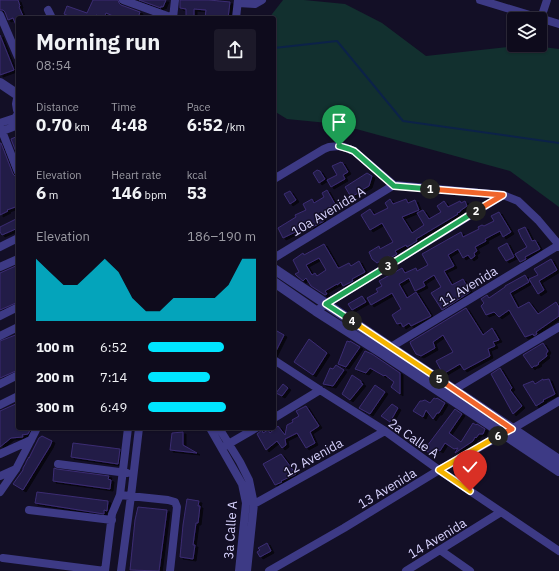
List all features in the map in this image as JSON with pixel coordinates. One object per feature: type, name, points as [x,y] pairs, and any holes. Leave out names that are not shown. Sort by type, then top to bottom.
[{"type":"street","points":[[123,0],[167,16]]},
{"type":"street","points":[[173,16],[175,0]]},
{"type":"street","points":[[236,16],[238,2],[255,4],[262,0]]},
{"type":"street","points":[[480,0],[521,12]]},
{"type":"street","points":[[543,12],[547,0]]},
{"type":"street","points":[[48,10],[51,16]]},
{"type":"street","points":[[0,16],[16,52]]},
{"type":"street","points":[[547,20],[559,24]]},
{"type":"street","points":[[0,83],[16,94]]},
{"type":"street","points":[[0,128],[16,117]]},
{"type":"street","points":[[0,128],[16,125]]},
{"type":"street","points":[[0,128],[16,167]]},
{"type":"street","points":[[276,178],[324,149],[339,146],[354,151],[394,186],[503,195],[518,201],[538,220],[559,246]]},
{"type":"street","name":"10a Avenida A","points":[[276,257],[394,186]]},
{"type":"street","points":[[316,311],[503,195]]},
{"type":"street","points":[[0,247],[16,239]]},
{"type":"street","name":"11 Avenida","points":[[391,347],[559,246]]},
{"type":"street","points":[[0,267],[16,259]]},
{"type":"street","points":[[276,270],[454,389],[559,472]]},
{"type":"street","points":[[276,283],[382,353],[508,431],[559,460]]},
{"type":"street","points":[[0,316],[16,308]]},
{"type":"street","points":[[454,389],[559,327]]},
{"type":"street","points":[[0,336],[16,329]]},
{"type":"street","name":"2a Calle A","points":[[276,361],[384,431],[559,551]]},
{"type":"street","points":[[0,384],[16,377]]},
{"type":"street","points":[[276,417],[320,390]]},
{"type":"street","points":[[0,405],[16,397]]},
{"type":"street","name":"13 Avenida","points":[[269,571],[559,401]]},
{"type":"street","points":[[0,492],[16,469],[35,430]]},
{"type":"street","points":[[3,558],[105,571],[112,514],[120,495],[128,430]]},
{"type":"street","points":[[121,571],[139,430]]},
{"type":"street","name":"3a Calle A","points":[[211,430],[242,484],[246,503],[239,571]]},
{"type":"street","name":"3a Calle A","points":[[220,430],[249,480],[254,504],[247,571]]},
{"type":"street","points":[[221,449],[253,430]]},
{"type":"street","name":"12 Avenida","points":[[254,504],[384,431]]},
{"type":"street","points":[[0,454],[31,440]]},
{"type":"street","points":[[58,464],[134,473]]},
{"type":"street","points":[[0,476],[16,469]]},
{"type":"street","points":[[120,495],[175,502],[177,507],[170,571]]},
{"type":"street","points":[[29,510],[112,520]]},
{"type":"street","name":"14 Avenida","points":[[406,571],[501,512]]},
{"type":"street","points":[[440,550],[470,571]]},
{"type":"green space","points":[[283,0],[304,0],[345,4],[382,23],[426,56],[507,47],[507,52],[547,52],[547,48],[559,49],[559,207],[510,171],[338,124],[287,119],[276,112],[276,16],[271,16]]},
{"type":"building","points":[[0,0],[18,0],[23,16],[16,16],[16,25],[13,18],[8,20],[5,12],[0,10]]},
{"type":"building","points":[[93,0],[118,0],[121,5],[140,12],[139,16],[113,16],[106,13],[105,16],[68,16],[64,14],[67,6],[87,13]]},
{"type":"building","points":[[139,0],[166,0],[161,8]]},
{"type":"building","points":[[180,0],[230,2],[228,16],[205,16],[206,10],[194,9],[194,16],[186,16],[186,9],[180,8]]},
{"type":"building","points":[[0,35],[14,70],[0,75]]},
{"type":"building","points":[[16,137],[16,152],[11,139]]},
{"type":"building","points":[[1,143],[13,174],[16,176],[16,207],[7,210],[8,211],[0,215]]},
{"type":"building","points":[[341,162],[348,172],[343,175],[345,179],[331,187],[327,180],[337,175],[332,166]]},
{"type":"building","points":[[317,170],[320,171],[325,179],[319,183],[313,173]]},
{"type":"building","points":[[367,173],[372,176],[369,186],[351,197],[345,187]]},
{"type":"building","points":[[327,190],[335,204],[329,207],[331,210],[321,216],[324,221],[311,228],[310,225],[283,238],[278,228],[296,217],[295,215],[306,210],[303,204],[312,199],[314,203],[324,197],[322,193]]},
{"type":"building","points":[[290,191],[296,200],[290,204],[284,194]]},
{"type":"building","points":[[390,199],[393,204],[406,199],[408,203],[415,200],[419,210],[402,217],[412,233],[424,225],[417,213],[423,210],[429,219],[441,212],[437,206],[444,201],[448,207],[460,201],[461,203],[465,201],[467,206],[457,213],[458,214],[416,239],[417,241],[407,247],[406,245],[395,251],[397,254],[390,258],[389,256],[377,263],[372,259],[369,252],[379,246],[380,249],[393,242],[382,223],[370,230],[361,215],[370,209],[374,215],[388,208],[385,203]]},
{"type":"building","points":[[499,212],[511,232],[503,237],[500,231],[485,239],[486,241],[475,247],[477,251],[474,253],[475,256],[471,259],[468,255],[463,258],[458,249],[448,255],[454,266],[444,271],[452,285],[463,279],[470,292],[442,310],[431,293],[441,287],[434,275],[423,282],[425,286],[415,291],[409,278],[399,284],[407,298],[416,292],[431,316],[411,326],[409,323],[403,327],[401,323],[397,324],[392,315],[401,309],[392,293],[371,305],[367,298],[378,292],[376,289],[382,286],[379,281],[402,268],[405,273],[416,268],[417,271],[428,265],[422,254],[461,232],[463,237],[479,229],[478,227],[494,221],[491,216]]},
{"type":"building","points":[[16,219],[16,229],[2,235],[0,232],[0,227]]},
{"type":"building","points":[[525,227],[532,241],[535,240],[540,249],[525,257],[526,259],[520,262],[515,254],[527,247],[518,230]]},
{"type":"building","points":[[507,243],[514,257],[506,261],[498,248]]},
{"type":"building","points":[[324,244],[338,268],[349,263],[351,266],[359,261],[365,272],[343,286],[341,282],[337,284],[325,291],[327,294],[325,295],[311,286],[306,278],[303,281],[295,274],[299,272],[293,260],[303,253],[304,255]],"holes":[[[319,258],[326,270],[317,276],[315,273],[312,275],[306,265]]]},
{"type":"building","points":[[551,259],[557,270],[539,281],[544,290],[538,294],[529,279],[538,275],[534,269]]},
{"type":"building","points":[[16,266],[16,303],[0,310],[0,273]]},
{"type":"building","points":[[525,275],[529,282],[510,293],[518,308],[529,302],[538,314],[556,302],[559,307],[559,316],[536,332],[537,334],[534,336],[533,334],[525,337],[509,310],[499,317],[494,312],[486,315],[481,306],[484,303],[481,299],[487,295],[489,298],[505,286]]},
{"type":"building","points":[[362,296],[366,302],[352,310],[348,304]]},
{"type":"building","points":[[466,308],[483,335],[492,328],[499,340],[493,342],[495,346],[488,349],[490,356],[464,370],[460,364],[443,374],[436,361],[453,352],[443,335],[433,342],[435,348],[421,356],[416,354],[410,342]]},
{"type":"building","points":[[277,331],[284,335],[276,351]]},
{"type":"building","points":[[16,335],[16,371],[0,378],[0,341]]},
{"type":"building","points":[[309,339],[327,353],[313,375],[294,362]]},
{"type":"building","points":[[347,341],[350,341],[360,347],[346,367],[338,364]]},
{"type":"building","points":[[543,343],[548,351],[546,354],[547,356],[538,363],[539,364],[532,368],[523,355]]},
{"type":"building","points":[[365,351],[400,373],[400,394],[391,387],[394,382],[385,375],[384,376],[370,368],[366,373],[355,369]]},
{"type":"building","points":[[336,365],[344,370],[333,386],[323,384],[330,368],[333,369]]},
{"type":"building","points":[[500,368],[512,388],[510,390],[522,406],[513,414],[491,374]]},
{"type":"building","points":[[352,375],[363,384],[350,400],[342,394]]},
{"type":"building","points":[[543,379],[549,379],[555,394],[543,400],[544,401],[536,406],[523,385],[533,381],[535,384]]},
{"type":"building","points":[[283,384],[288,388],[282,396],[276,393]]},
{"type":"building","points":[[375,385],[385,392],[370,414],[359,408]]},
{"type":"building","points":[[434,398],[437,398],[445,403],[433,419],[426,410],[423,417],[413,411],[420,401],[425,400],[430,403]]},
{"type":"building","points":[[16,404],[16,430],[30,430],[28,434],[22,435],[23,437],[11,438],[0,447],[0,411]]},
{"type":"building","points":[[392,404],[398,408],[390,422],[381,416]]},
{"type":"building","points":[[306,406],[319,426],[310,432],[315,443],[306,448],[297,433],[285,439],[286,445],[282,448],[277,441],[266,450],[257,434],[262,430],[263,433],[268,430],[270,433],[276,430],[278,426],[285,435],[287,425],[299,416],[296,411]]},
{"type":"building","points":[[455,409],[462,414],[449,433],[461,442],[473,423],[485,429],[483,434],[479,434],[473,441],[455,453],[458,448],[454,449],[445,443],[440,451],[437,449],[432,454],[424,450]]},
{"type":"building","points":[[183,432],[183,445],[197,453],[170,450],[172,433]]},
{"type":"building","points":[[42,436],[52,441],[23,490],[13,484],[23,470],[39,438]]},
{"type":"building","points":[[73,443],[120,449],[118,464],[71,457]]},
{"type":"building","points":[[281,454],[296,474],[275,485],[263,464]]},
{"type":"building","points":[[54,468],[109,476],[108,479],[111,480],[110,489],[53,481]]},
{"type":"building","points":[[37,492],[108,501],[107,511],[104,510],[104,514],[35,503]]},
{"type":"building","points":[[187,499],[199,501],[198,506],[200,506],[193,545],[195,545],[193,559],[180,557]]},
{"type":"building","points":[[138,507],[167,510],[159,571],[130,570],[135,520]]},
{"type":"building","points":[[267,543],[271,551],[260,557],[257,552],[260,550],[258,548]]},
{"type":"waterway","points":[[276,48],[337,41],[403,121],[559,143]]},
{"type":"route","points":[[339,146],[354,151],[394,186],[503,195],[326,304],[512,429],[439,470],[470,491]]}]
